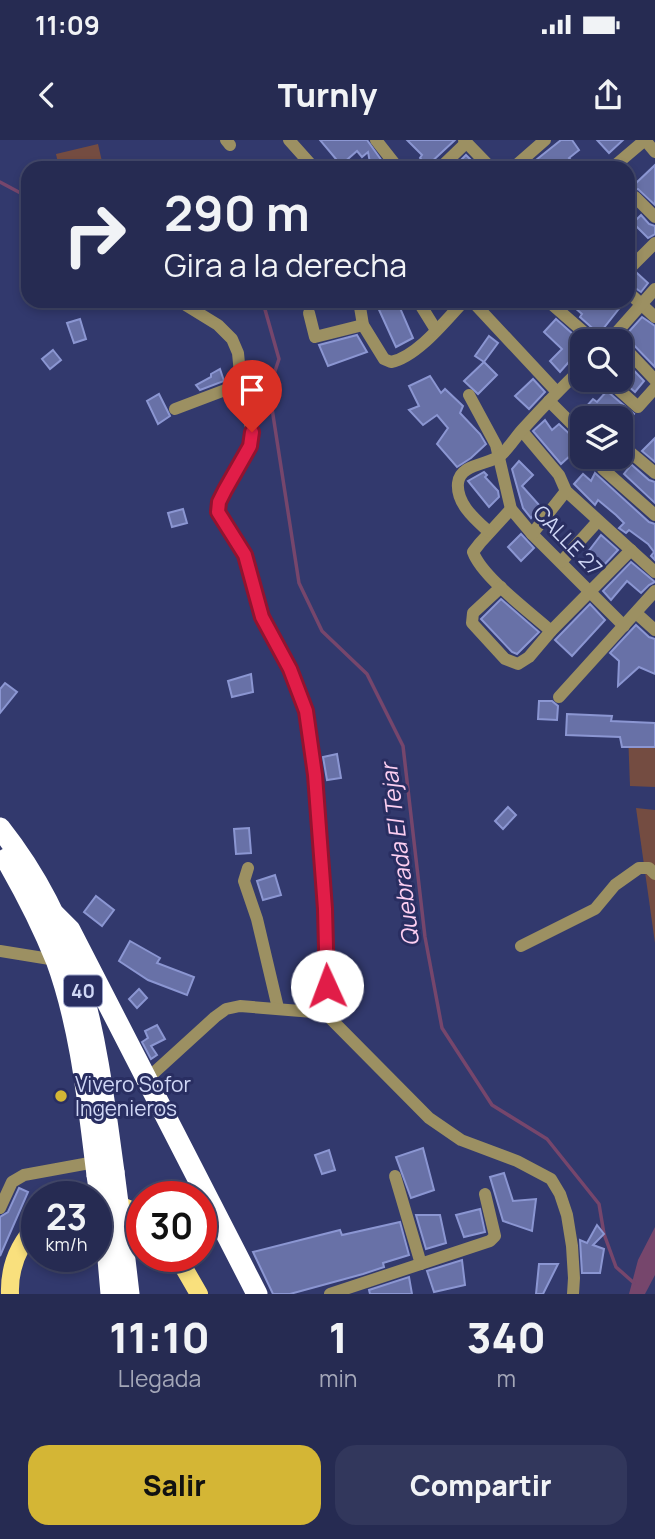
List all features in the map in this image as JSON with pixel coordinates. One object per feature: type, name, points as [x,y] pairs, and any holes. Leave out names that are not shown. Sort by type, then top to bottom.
[{"type":"highway","name":"40","points":[[0,828],[55,915],[74,960],[89,1013],[99,1065],[102,1170]]},
{"type":"highway","name":"40","points":[[0,849],[33,908],[56,960],[65,989],[114,1235],[116,1293]]},
{"type":"highway","points":[[55,915],[70,930],[257,1294]]},
{"type":"main road","points":[[10,1294],[12,1266],[21,1246]]},
{"type":"main road","points":[[186,1272],[199,1294]]},
{"type":"street","points":[[376,140],[392,161]]},
{"type":"street","points":[[620,161],[645,140],[655,152]]},
{"type":"street","points":[[446,161],[465,141],[484,161]]},
{"type":"street","points":[[296,143],[309,161]]},
{"type":"street","points":[[520,161],[537,143]]},
{"type":"street","points":[[635,197],[655,217]]},
{"type":"street","points":[[635,263],[655,243]]},
{"type":"street","points":[[624,329],[655,289]]},
{"type":"street","points":[[635,298],[655,317]]},
{"type":"street","points":[[190,308],[218,325],[232,339],[238,353],[241,384],[252,432],[250,446],[219,502],[218,512],[245,555],[262,617],[290,669],[306,711],[315,775],[325,909],[325,1013]]},
{"type":"street","points":[[360,308],[363,325],[384,359],[391,362],[402,359],[457,308]]},
{"type":"street","points":[[422,308],[436,330]]},
{"type":"street","points":[[478,308],[570,418]]},
{"type":"street","points":[[556,308],[580,329]]},
{"type":"street","points":[[309,313],[315,337],[363,325]]},
{"type":"street","points":[[633,358],[655,380]]},
{"type":"street","points":[[489,532],[469,514],[460,497],[458,483],[461,475],[469,468],[500,457],[570,380]]},
{"type":"street","points":[[175,409],[241,384]]},
{"type":"street","points":[[621,392],[638,407],[655,388]]},
{"type":"street","name":"CALLE 27","points":[[469,395],[500,457],[511,509],[532,534],[624,626]]},
{"type":"street","points":[[522,431],[559,475],[566,491],[655,572]]},
{"type":"street","points":[[633,455],[655,473]]},
{"type":"street","points":[[604,469],[655,515]]},
{"type":"street","points":[[532,534],[566,491]]},
{"type":"street","points":[[511,509],[473,552],[501,587],[551,631]]},
{"type":"street","points":[[561,562],[598,521]]},
{"type":"street","points":[[501,587],[471,618],[476,629],[505,659],[518,664],[524,662],[631,550]]},
{"type":"street","points":[[559,697],[655,591]]},
{"type":"street","points":[[636,613],[655,630]]},
{"type":"street","points":[[248,868],[244,881],[257,919],[278,1008]]},
{"type":"street","points":[[521,946],[595,909],[615,885],[639,868],[649,868],[655,874]]},
{"type":"street","points":[[0,951],[56,960]]},
{"type":"street","points":[[147,1079],[226,1009],[240,1006],[325,1013],[436,1123],[461,1140],[525,1165],[551,1179],[560,1194],[567,1215],[574,1268],[573,1294]]},
{"type":"street","points":[[0,1208],[12,1181],[24,1175],[102,1170]]},
{"type":"street","points":[[395,1176],[421,1264]]},
{"type":"street","points":[[330,1294],[490,1241],[495,1236],[485,1194]]},
{"type":"shaded area","points":[[98,144],[102,161],[58,161],[56,154]]},
{"type":"shaded area","points":[[628,732],[655,734],[655,787],[630,786]]},
{"type":"shaded area","points":[[636,808],[655,810],[655,943]]},
{"type":"shaded area","points":[[655,1227],[655,1275],[645,1294],[629,1294],[638,1260]]},
{"type":"building","points":[[320,140],[367,140],[382,161],[370,161],[368,152],[362,157],[357,151],[346,161],[338,161]]},
{"type":"building","points":[[407,140],[455,140],[432,161],[423,161],[420,158],[422,155]]},
{"type":"building","points":[[561,140],[572,140],[579,150],[569,158],[572,161],[535,161]]},
{"type":"building","points":[[597,140],[623,140],[609,153]]},
{"type":"building","points":[[466,155],[472,161],[460,161]]},
{"type":"building","points":[[655,165],[655,205],[638,189],[635,190],[635,184]]},
{"type":"building","points":[[641,215],[649,224],[655,226],[655,234],[648,238],[635,225]]},
{"type":"building","points":[[637,273],[648,283],[641,292],[635,288]]},
{"type":"building","points":[[378,308],[400,308],[413,338],[396,347]]},
{"type":"building","points":[[575,308],[619,308],[603,329],[593,329],[580,317],[582,314]]},
{"type":"building","points":[[642,317],[655,326],[655,367],[633,344],[631,329]]},
{"type":"building","points":[[80,319],[86,339],[74,343],[67,323]]},
{"type":"building","points":[[556,319],[570,331],[570,361],[560,372],[550,361],[562,349],[544,332]]},
{"type":"building","points":[[357,335],[367,352],[328,366],[319,345]]},
{"type":"building","points":[[489,336],[498,343],[484,362],[475,356]]},
{"type":"building","points":[[53,350],[61,360],[50,369],[42,359]]},
{"type":"building","points":[[484,362],[497,375],[478,394],[464,381]]},
{"type":"building","points":[[220,369],[224,381],[200,390],[196,385]]},
{"type":"building","points":[[633,370],[644,381],[635,392],[633,390]]},
{"type":"building","points":[[430,376],[441,393],[445,389],[463,406],[460,413],[486,444],[457,467],[437,444],[448,428],[437,415],[423,425],[409,410],[419,406],[409,386]]},
{"type":"building","points":[[533,379],[545,392],[529,409],[515,396]]},
{"type":"building","points":[[608,392],[625,406],[587,406],[593,399],[597,402]]},
{"type":"building","points":[[159,394],[170,416],[158,424],[147,401]]},
{"type":"building","points":[[545,420],[552,430],[559,424],[570,434],[570,456],[561,464],[533,431]]},
{"type":"building","points":[[655,438],[655,462],[642,451]]},
{"type":"building","points":[[519,461],[533,475],[522,486],[540,506],[531,518],[523,508],[512,469]]},
{"type":"building","points":[[633,466],[655,482],[655,503],[624,474],[628,469],[633,469]]},
{"type":"building","points":[[484,472],[487,475],[485,477],[498,491],[499,497],[489,507],[468,481]]},
{"type":"building","points":[[595,473],[649,522],[655,524],[655,560],[651,556],[654,552],[648,544],[629,530],[626,533],[619,528],[624,523],[616,515],[598,500],[595,505],[574,484],[583,474],[591,481]]},
{"type":"building","points":[[183,509],[187,523],[172,527],[168,513]]},
{"type":"building","points":[[521,534],[534,548],[521,561],[508,547]]},
{"type":"building","points":[[601,535],[618,550],[603,566],[588,552]]},
{"type":"building","points":[[631,562],[655,582],[641,593],[627,581],[611,600],[603,591]]},
{"type":"building","points":[[501,599],[539,632],[517,654],[481,619]]},
{"type":"building","points":[[590,604],[605,620],[572,656],[555,640]]},
{"type":"building","points":[[636,625],[655,639],[655,674],[639,667],[618,686],[619,661],[610,653]]},
{"type":"building","points":[[251,674],[253,692],[232,697],[228,681]]},
{"type":"building","points":[[5,683],[17,692],[0,713],[0,689]]},
{"type":"building","points":[[539,701],[552,701],[558,706],[557,720],[538,719]]},
{"type":"building","points":[[567,714],[612,716],[611,721],[655,723],[655,747],[622,747],[620,737],[566,735]]},
{"type":"building","points":[[337,754],[341,778],[327,780],[323,757]]},
{"type":"building","points":[[508,807],[516,815],[503,829],[495,821]]},
{"type":"building","points":[[249,828],[251,853],[236,854],[234,829]]},
{"type":"building","points":[[275,875],[281,895],[263,900],[257,881]]},
{"type":"building","points":[[96,896],[114,910],[102,926],[84,912]]},
{"type":"building","points":[[130,941],[160,958],[157,963],[194,977],[187,995],[148,980],[119,961]]},
{"type":"building","points":[[139,989],[147,998],[137,1008],[129,999]]},
{"type":"building","points":[[157,1025],[165,1039],[151,1046],[157,1055],[151,1059],[142,1042],[148,1038],[145,1031]]},
{"type":"building","points":[[423,1148],[434,1190],[411,1198],[396,1157]]},
{"type":"building","points":[[329,1150],[335,1170],[322,1174],[315,1155]]},
{"type":"building","points":[[504,1173],[513,1201],[536,1199],[532,1231],[503,1221],[490,1177]]},
{"type":"building","points":[[19,1188],[21,1189],[21,1208],[0,1256],[0,1217],[8,1212]]},
{"type":"building","points":[[480,1209],[485,1232],[464,1237],[456,1215]]},
{"type":"building","points":[[416,1215],[440,1215],[446,1243],[426,1249]]},
{"type":"building","points":[[400,1222],[409,1255],[383,1263],[384,1267],[363,1274],[290,1294],[273,1294],[253,1252],[340,1230],[342,1235]]},
{"type":"building","points":[[597,1225],[604,1234],[593,1245],[604,1249],[600,1273],[582,1273],[580,1240],[587,1243]]},
{"type":"building","points":[[462,1260],[465,1285],[434,1292],[427,1271]]},
{"type":"building","points":[[539,1264],[558,1264],[543,1294],[536,1294]]},
{"type":"building","points":[[409,1277],[412,1294],[370,1294],[369,1290]]},
{"type":"waterway","name":"Quebrada El Tejar","points":[[0,182],[21,193]]},
{"type":"waterway","name":"Quebrada El Tejar","points":[[265,308],[279,359],[269,389],[299,583],[322,631],[367,674],[403,746],[425,937],[442,1028],[492,1105],[547,1139],[599,1204],[604,1234],[616,1267],[634,1283]]},
{"type":"place","name":"Vivero Sofor Ingenieros","points":[[61,1096]]},
{"type":"route","points":[[252,432],[250,446],[219,502],[218,512],[245,555],[262,617],[290,669],[306,711],[315,775],[325,909],[327,986]]}]
